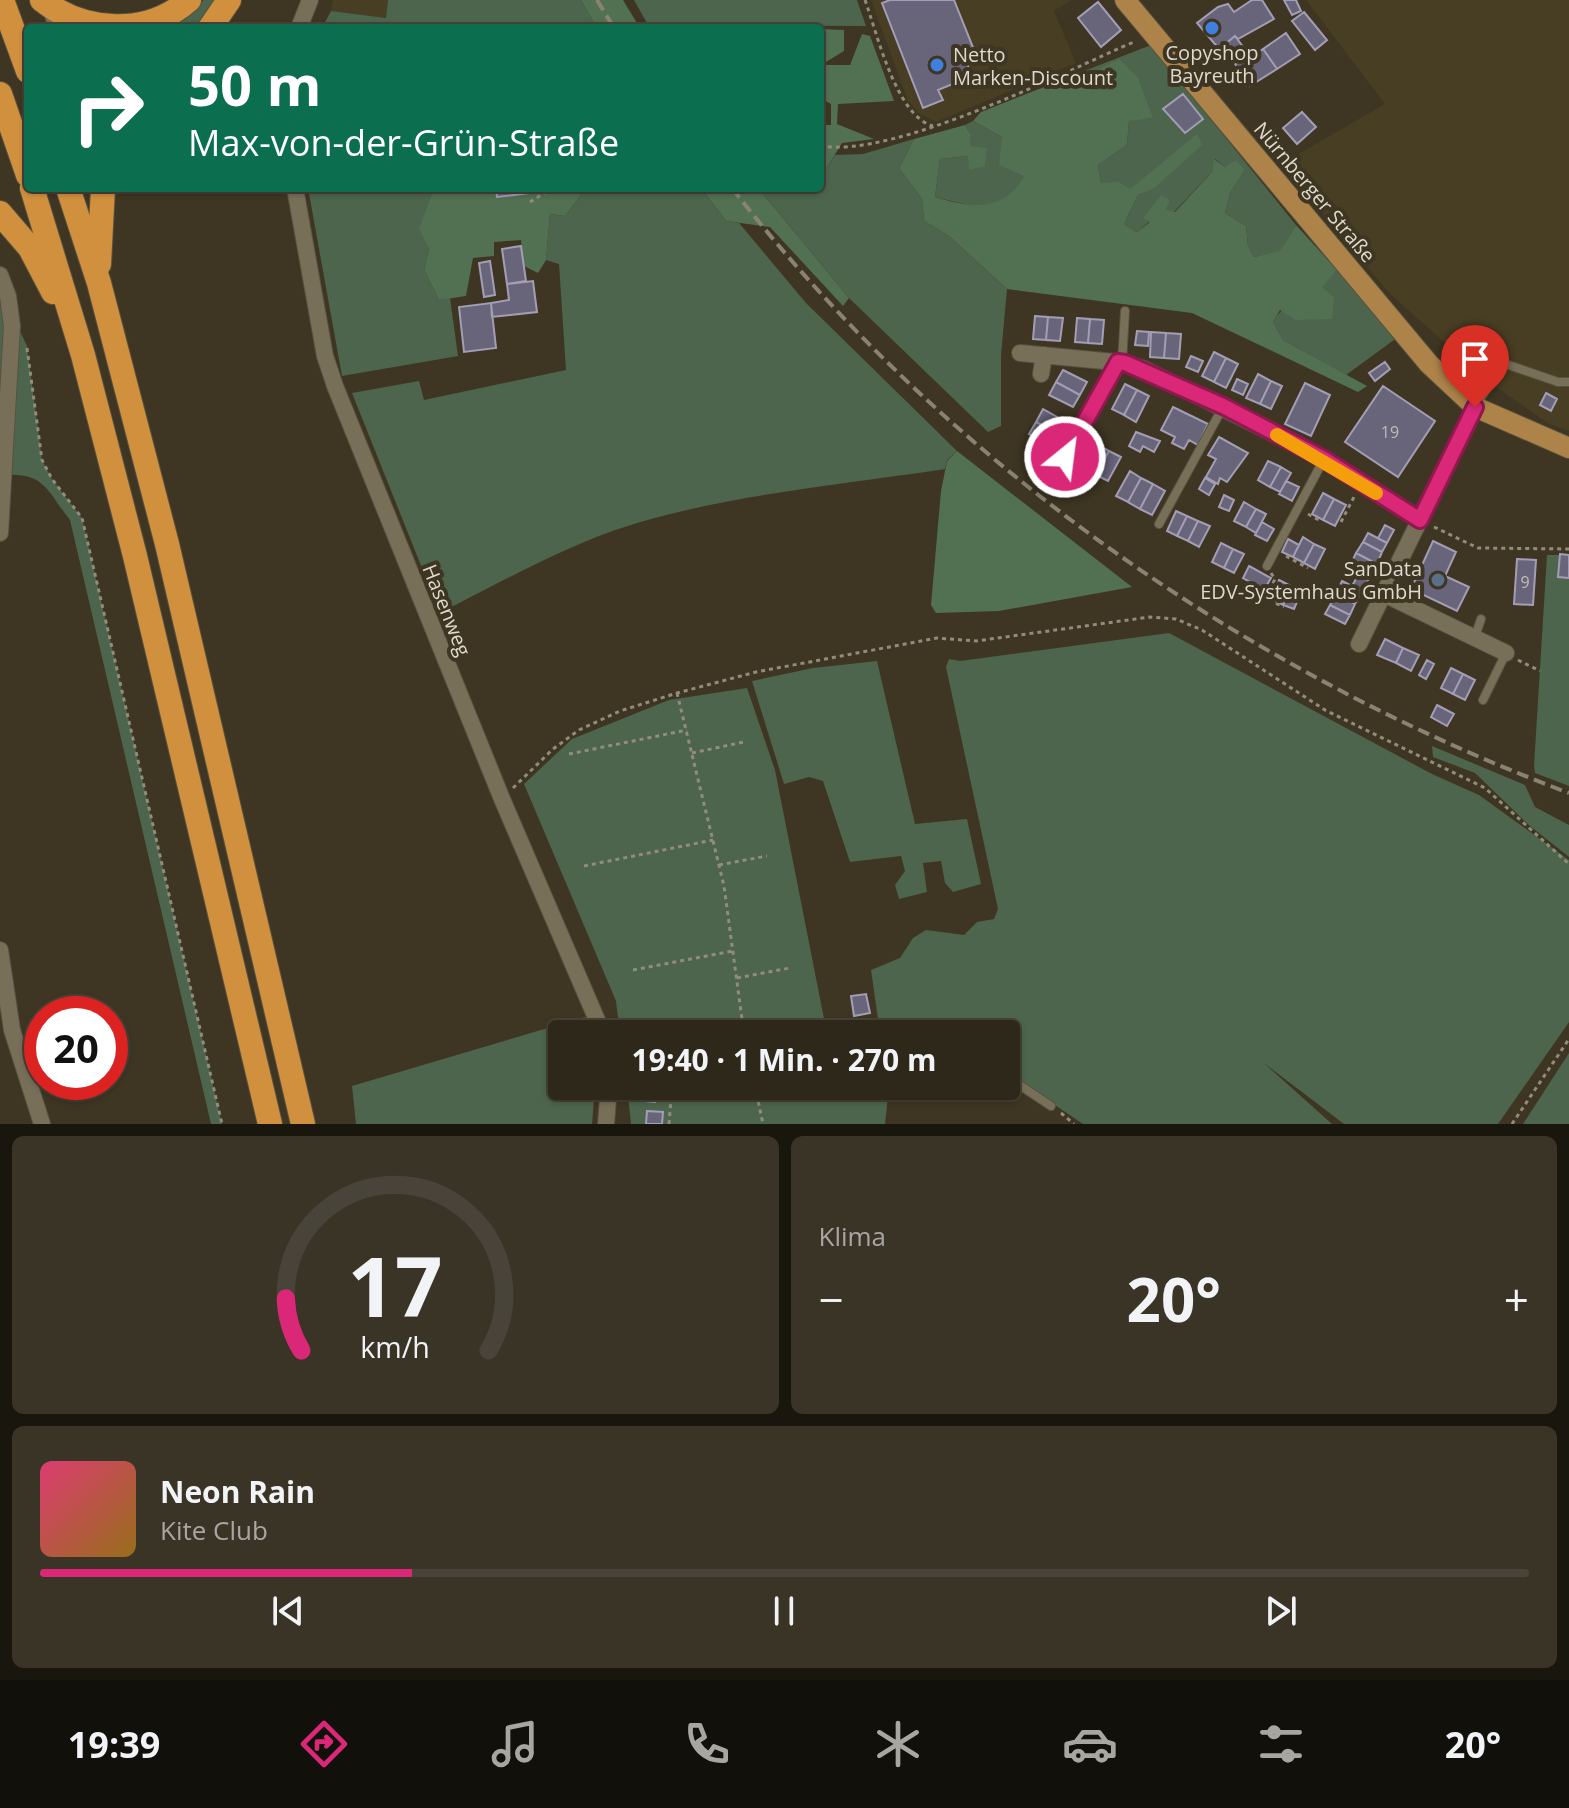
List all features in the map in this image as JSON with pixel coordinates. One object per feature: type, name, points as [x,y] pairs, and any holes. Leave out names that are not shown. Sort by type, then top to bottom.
[{"type":"highway","points":[[2,0],[24,60]]},
{"type":"highway","points":[[134,24],[171,12],[189,0]]},
{"type":"highway","points":[[213,24],[229,0]]},
{"type":"highway","points":[[43,1],[73,19],[96,24]]},
{"type":"highway","points":[[0,94],[24,163]]},
{"type":"highway","points":[[33,192],[83,355],[135,556],[270,1124]]},
{"type":"highway","points":[[69,192],[99,283],[167,544],[303,1124]]},
{"type":"highway","points":[[99,283],[103,192]]},
{"type":"highway","points":[[0,213],[30,248],[83,355]]},
{"type":"main road","name":"Nürnberger Straße","points":[[1125,0],[1429,364],[1475,407],[1569,448]]},
{"type":"street","points":[[301,24],[310,0]]},
{"type":"street","name":"Hasenweg","points":[[296,192],[325,356],[502,799],[597,1020]]},
{"type":"street","points":[[0,275],[8,296],[12,326],[0,533]]},
{"type":"street","points":[[1020,353],[1120,362],[1144,369],[1324,459],[1420,520]]},
{"type":"street","points":[[1041,374],[1044,355]]},
{"type":"street","points":[[1359,644],[1475,407]]},
{"type":"street","points":[[1384,594],[1506,653]]},
{"type":"street","points":[[0,950],[12,1030],[42,1124]]},
{"type":"street","points":[[606,1124],[608,1100]]},
{"type":"lane","points":[[43,1],[52,24]]},
{"type":"lane","points":[[1065,457],[1120,362],[1125,311]]},
{"type":"lane","points":[[1475,407],[1503,363],[1558,382],[1569,382]]},
{"type":"lane","points":[[1159,524],[1223,406]]},
{"type":"lane","points":[[1267,566],[1324,459]]},
{"type":"lane","points":[[1475,638],[1481,619]]},
{"type":"lane","points":[[1483,700],[1506,653]]},
{"type":"lane","points":[[1020,1085],[1051,1106]]},
{"type":"path","points":[[865,0],[904,103],[920,121],[933,126]]},
{"type":"path","points":[[824,146],[877,143],[933,126],[1153,34]]},
{"type":"path","points":[[530,202],[546,192]]},
{"type":"path","points":[[12,326],[20,331],[27,347],[46,469],[82,518],[222,1124]]},
{"type":"path","points":[[1341,522],[1361,483]]},
{"type":"path","points":[[1420,520],[1478,548],[1569,549]]},
{"type":"path","points":[[1275,551],[1308,568]]},
{"type":"path","points":[[1267,566],[1275,579],[1266,599],[1284,607]]},
{"type":"path","points":[[502,799],[553,749],[579,730],[620,711],[677,693],[756,672],[937,638],[976,641],[1150,617],[1176,619],[1202,630],[1325,710],[1485,788],[1569,864]]},
{"type":"path","points":[[1506,653],[1540,671]]},
{"type":"path","points":[[677,693],[719,865],[742,1020]]},
{"type":"path","points":[[569,754],[687,730]]},
{"type":"path","points":[[692,753],[744,742]]},
{"type":"path","points":[[584,866],[713,840]]},
{"type":"path","points":[[719,865],[767,856]]},
{"type":"path","points":[[633,970],[733,951]]},
{"type":"path","points":[[737,978],[790,968]]},
{"type":"path","points":[[1512,1124],[1569,1039]]},
{"type":"path","points":[[669,1124],[671,1100]]},
{"type":"path","points":[[758,1100],[763,1124]]},
{"type":"path","points":[[1051,1106],[1074,1124]]},
{"type":"shaded area","points":[[333,0],[388,0],[386,18],[331,11]]},
{"type":"shaded area","points":[[871,0],[1071,0],[1054,11],[1076,63],[936,122],[919,113],[908,101]]},
{"type":"shaded area","points":[[1306,0],[1569,0],[1569,431],[1549,424],[1490,383],[1390,294],[1281,164],[1385,104]]},
{"type":"green space","points":[[204,0],[221,0],[204,24],[165,24]]},
{"type":"green space","points":[[388,0],[581,0],[595,24],[324,24],[331,11],[386,18]]},
{"type":"green space","points":[[581,0],[623,0],[638,24],[595,24]]},
{"type":"green space","points":[[634,0],[857,0],[866,26],[824,24],[647,24]]},
{"type":"green space","points":[[824,29],[844,30],[844,51],[824,63]]},
{"type":"green space","points":[[862,34],[870,36],[894,101],[838,104],[837,124],[874,139],[842,143],[824,172],[824,125],[831,125],[831,104],[824,100],[824,65],[850,65]]},
{"type":"green space","points":[[1151,45],[1296,225],[1280,252],[1254,257],[1248,246],[1246,226],[1225,213],[1230,193],[1245,170],[1225,167],[1215,159],[1212,172],[1174,212],[1166,209],[1144,218],[1150,221],[1137,232],[1124,224],[1138,195],[1152,190],[1197,135],[1130,190],[1101,183],[1098,165],[1127,145],[1129,120],[1152,118],[1115,90],[1092,90],[1079,73]]},
{"type":"green space","points":[[1119,59],[1138,78],[1153,118],[1129,121],[1127,145],[1098,165],[1101,183],[1119,182],[1130,189],[1197,134],[1202,145],[1152,190],[1138,195],[1124,224],[1137,232],[1150,222],[1143,218],[1161,195],[1170,200],[1166,209],[1175,212],[1212,172],[1214,159],[1225,167],[1236,160],[1245,170],[1230,193],[1225,213],[1246,226],[1248,246],[1254,257],[1280,251],[1296,225],[1337,270],[1322,287],[1334,297],[1332,319],[1296,320],[1280,310],[1273,322],[1283,340],[1367,386],[1358,392],[1192,313],[1007,289],[949,236],[924,221],[922,199],[899,168],[914,139],[965,125],[971,135],[970,146],[987,148],[985,166],[969,170],[968,156],[940,159],[935,197],[974,205],[997,201],[1016,188],[1024,176],[999,165],[1002,137],[973,121],[981,112],[1079,73],[1092,90],[1114,90],[1100,69]]},
{"type":"green space","points":[[973,121],[1002,137],[1025,176],[1006,197],[986,205],[935,197],[940,159],[968,156],[971,135],[965,125]]},
{"type":"green space","points":[[914,139],[899,168],[922,199],[924,221],[949,236],[1007,289],[1001,355],[1001,426],[988,432],[849,298],[761,192],[824,192],[824,172],[835,155],[863,154]]},
{"type":"green space","points":[[309,192],[433,192],[420,229],[429,249],[424,270],[439,300],[450,298],[458,356],[342,376]]},
{"type":"green space","points":[[433,192],[583,192],[565,216],[550,214],[546,260],[538,273],[524,266],[521,240],[494,242],[494,256],[473,258],[466,296],[439,300],[424,270],[429,249],[419,229]]},
{"type":"green space","points":[[583,192],[704,192],[726,221],[739,223],[806,303],[957,451],[947,460],[945,469],[760,496],[687,510],[623,527],[569,548],[440,613],[352,393],[419,381],[424,400],[566,370],[559,264],[546,260],[550,214],[565,216]]},
{"type":"green space","points":[[704,192],[761,192],[849,298],[843,306],[770,227],[726,221]]},
{"type":"green space","points":[[1337,270],[1398,337],[1346,375],[1283,340],[1273,322],[1285,307]]},
{"type":"green space","points":[[0,275],[12,325],[20,331],[27,346],[42,460],[52,479],[82,518],[222,1124],[211,1124],[70,520],[37,480],[4,475],[0,533]]},
{"type":"green space","points":[[957,451],[1132,587],[999,611],[936,613],[931,605],[941,491],[947,461]]},
{"type":"green space","points":[[1547,555],[1569,555],[1569,786],[1535,773],[1534,766]]},
{"type":"green space","points":[[1169,633],[1432,774],[1479,795],[1569,860],[1569,1022],[1498,1124],[1344,1124],[1265,1064],[1332,1124],[1083,1124],[1020,1081],[1020,1020],[878,1019],[871,970],[900,958],[913,938],[926,930],[964,935],[977,922],[994,919],[998,909],[946,667],[949,659],[960,661]]},
{"type":"green space","points":[[877,661],[915,824],[967,819],[981,884],[953,892],[945,883],[941,861],[923,863],[927,892],[899,899],[895,885],[905,871],[901,856],[850,862],[823,781],[809,777],[784,784],[752,681],[813,668]]},
{"type":"green space","points":[[747,688],[775,770],[824,1020],[618,1020],[616,1001],[524,784],[572,739],[669,700]]},
{"type":"green space","points":[[1432,746],[1525,785],[1535,807],[1569,825],[1569,857],[1530,826],[1475,773],[1433,757]]},
{"type":"green space","points":[[548,1028],[548,1100],[594,1100],[592,1124],[356,1124],[352,1086]]},
{"type":"green space","points":[[1569,1053],[1569,1124],[1523,1124]]},
{"type":"green space","points":[[628,1100],[888,1100],[885,1124],[631,1124]]},
{"type":"building","name":"Netto Marken-Discount","points":[[890,0],[954,0],[974,50],[963,54],[972,76],[938,90],[943,100],[923,108],[882,3]]},
{"type":"building","points":[[1252,0],[1262,0],[1274,19],[1238,39],[1235,36],[1219,49],[1197,23],[1218,7],[1228,4],[1234,12]]},
{"type":"building","points":[[1284,0],[1296,0],[1301,11],[1292,15]]},
{"type":"building","points":[[1098,2],[1121,30],[1101,47],[1078,18]]},
{"type":"building","points":[[1304,12],[1327,40],[1315,50],[1292,21]]},
{"type":"building","points":[[1286,33],[1300,54],[1277,69],[1263,49]]},
{"type":"building","points":[[1235,36],[1244,48],[1229,55],[1223,46]]},
{"type":"building","points":[[1244,48],[1251,57],[1263,49],[1277,69],[1250,86],[1229,55]]},
{"type":"building","points":[[1183,94],[1203,119],[1185,133],[1163,109]]},
{"type":"building","points":[[1302,112],[1316,127],[1297,144],[1283,128]]},
{"type":"building","points":[[496,192],[538,192],[497,197]]},
{"type":"building","points":[[521,246],[526,281],[507,284],[502,249]]},
{"type":"building","points":[[490,261],[495,295],[484,297],[479,263]]},
{"type":"building","points":[[533,281],[537,312],[492,317],[491,303],[509,300],[507,284]]},
{"type":"building","points":[[491,303],[496,348],[464,352],[459,307]]},
{"type":"building","points":[[1035,316],[1048,317],[1046,340],[1033,339]]},
{"type":"building","points":[[1048,317],[1063,318],[1060,341],[1046,340]]},
{"type":"building","points":[[1077,318],[1090,319],[1088,343],[1075,342]]},
{"type":"building","points":[[1090,319],[1104,320],[1102,344],[1088,343]]},
{"type":"building","points":[[1137,331],[1149,332],[1148,346],[1135,345]]},
{"type":"building","points":[[1151,332],[1166,333],[1164,358],[1150,357]]},
{"type":"building","points":[[1166,333],[1181,334],[1179,359],[1164,358]]},
{"type":"building","points":[[1214,352],[1226,358],[1214,382],[1202,376]]},
{"type":"building","points":[[1191,356],[1203,361],[1198,372],[1186,367]]},
{"type":"building","points":[[1226,358],[1238,364],[1226,388],[1214,382]]},
{"type":"building","points":[[1385,362],[1390,369],[1375,381],[1369,373]]},
{"type":"building","points":[[1063,370],[1087,382],[1080,395],[1056,382]]},
{"type":"building","points":[[1258,374],[1271,381],[1260,404],[1246,398]]},
{"type":"building","points":[[1237,379],[1248,384],[1243,395],[1232,390]]},
{"type":"building","points":[[1271,381],[1282,386],[1271,409],[1260,404]]},
{"type":"building","points":[[1056,382],[1080,395],[1073,407],[1049,395]]},
{"type":"building","points":[[1305,383],[1330,395],[1311,436],[1285,424]]},
{"type":"building","points":[[1125,384],[1137,390],[1124,415],[1112,409]]},
{"type":"building","points":[[1383,386],[1435,421],[1398,477],[1345,442]]},
{"type":"building","points":[[1137,390],[1149,396],[1136,422],[1124,415]]},
{"type":"building","points":[[1546,393],[1557,399],[1551,411],[1540,405]]},
{"type":"building","points":[[1173,407],[1208,424],[1198,445],[1189,440],[1184,449],[1172,443],[1175,437],[1161,430]]},
{"type":"building","points":[[1043,409],[1066,422],[1060,434],[1036,422]]},
{"type":"building","points":[[1036,422],[1060,434],[1053,447],[1029,434]]},
{"type":"building","points":[[1136,432],[1160,441],[1154,452],[1143,446],[1140,452],[1129,446]]},
{"type":"building","points":[[1219,437],[1248,453],[1227,482],[1220,478],[1218,484],[1206,477],[1216,459],[1208,455]]},
{"type":"building","points":[[1087,438],[1098,445],[1085,469],[1074,463]]},
{"type":"building","points":[[1098,445],[1109,451],[1096,475],[1085,469]]},
{"type":"building","points":[[1109,451],[1121,457],[1108,481],[1096,475]]},
{"type":"building","points":[[1268,461],[1281,467],[1270,487],[1258,480]]},
{"type":"building","points":[[1281,467],[1291,473],[1280,492],[1270,487]]},
{"type":"building","points":[[1130,471],[1141,478],[1128,502],[1116,496]]},
{"type":"building","points":[[1141,478],[1153,484],[1140,509],[1128,502]]},
{"type":"building","points":[[1205,478],[1215,484],[1209,495],[1199,489]]},
{"type":"building","points":[[1286,481],[1299,487],[1292,501],[1279,494]]},
{"type":"building","points":[[1153,484],[1165,491],[1152,515],[1140,509]]},
{"type":"building","points":[[1323,493],[1334,499],[1323,520],[1312,514]]},
{"type":"building","points":[[1224,495],[1234,500],[1229,511],[1219,507]]},
{"type":"building","points":[[1334,499],[1346,505],[1335,526],[1323,520]]},
{"type":"building","points":[[1244,502],[1256,509],[1246,527],[1234,521]]},
{"type":"building","points":[[1256,509],[1266,514],[1256,533],[1246,527]]},
{"type":"building","points":[[1176,511],[1187,516],[1177,536],[1167,531]]},
{"type":"building","points":[[1187,516],[1198,521],[1188,541],[1177,536]]},
{"type":"building","points":[[1198,521],[1210,526],[1199,547],[1188,541]]},
{"type":"building","points":[[1262,522],[1274,529],[1267,541],[1255,535]]},
{"type":"building","points":[[1385,525],[1394,530],[1387,543],[1378,538]]},
{"type":"building","points":[[1368,533],[1387,543],[1382,552],[1363,542]]},
{"type":"building","points":[[1303,537],[1314,544],[1304,563],[1293,557]]},
{"type":"building","points":[[1288,539],[1299,545],[1293,557],[1282,552]]},
{"type":"building","points":[[1433,541],[1456,552],[1445,576],[1469,587],[1457,611],[1411,589]]},
{"type":"building","points":[[1363,542],[1382,552],[1377,564],[1356,553]]},
{"type":"building","points":[[1221,543],[1233,549],[1224,568],[1212,562]]},
{"type":"building","points":[[1314,544],[1325,549],[1315,569],[1304,563]]},
{"type":"building","points":[[1233,549],[1244,554],[1234,573],[1224,568]]},
{"type":"building","points":[[1356,553],[1377,564],[1371,575],[1351,564]]},
{"type":"building","points":[[1560,554],[1569,555],[1569,578],[1558,577]]},
{"type":"building","points":[[1517,559],[1536,560],[1533,605],[1514,604]]},
{"type":"building","points":[[1249,566],[1271,578],[1264,590],[1243,578]]},
{"type":"building","points":[[1361,570],[1371,575],[1362,591],[1352,586]]},
{"type":"building","points":[[1279,580],[1291,586],[1283,605],[1271,599]]},
{"type":"building","points":[[1342,581],[1362,591],[1355,604],[1336,594]]},
{"type":"building","points":[[1291,586],[1302,590],[1294,609],[1283,605]]},
{"type":"building","points":[[1336,594],[1355,604],[1350,615],[1330,605]]},
{"type":"building","points":[[1330,605],[1350,615],[1345,624],[1325,614]]},
{"type":"building","points":[[1385,639],[1403,648],[1396,663],[1377,655]]},
{"type":"building","points":[[1403,648],[1419,655],[1411,671],[1396,663]]},
{"type":"building","points":[[1427,660],[1434,664],[1426,679],[1419,675]]},
{"type":"building","points":[[1451,668],[1463,674],[1453,694],[1441,688]]},
{"type":"building","points":[[1463,674],[1475,680],[1465,700],[1453,694]]},
{"type":"building","points":[[1437,705],[1454,714],[1447,726],[1431,717]]},
{"type":"building","points":[[866,994],[870,1013],[854,1016],[851,996]]},
{"type":"building","points":[[647,1111],[663,1112],[662,1124],[646,1124]]},
{"type":"railway","points":[[597,0],[612,24]]},
{"type":"railway","points":[[735,192],[816,288],[907,381],[1005,468],[1109,548],[1218,621],[1332,686],[1449,744],[1569,793]]},
{"type":"slow traffic","points":[[1277,435],[1324,459],[1376,493]]},
{"type":"place","name":"Copyshop Bayreuth","points":[[1212,28]]},
{"type":"place","name":"Netto Marken-Discount","points":[[937,65]]},
{"type":"place","name":"SanData EDV-Systemhaus GmbH","points":[[1438,580]]},
{"type":"route","points":[[1065,457],[1118,362],[1125,363],[1223,406],[1324,459],[1420,520],[1475,407]]}]
